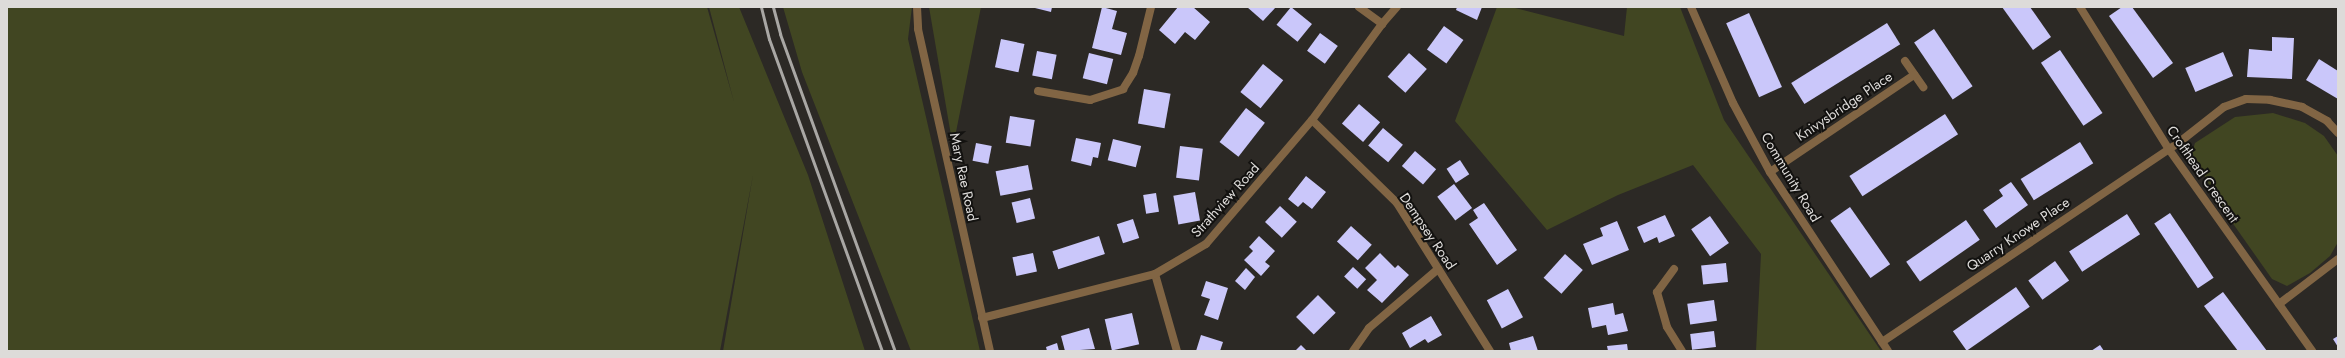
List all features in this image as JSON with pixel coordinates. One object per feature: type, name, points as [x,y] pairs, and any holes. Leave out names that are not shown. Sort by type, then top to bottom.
[{"type":"street","name":"Mary Rae Road","points":[[917,7],[918,29],[990,351]]},
{"type":"street","points":[[1038,91],[1090,100],[1123,88],[1133,73],[1139,56],[1151,7]]},
{"type":"street","points":[[1359,7],[1382,24]]},
{"type":"street","name":"Strathview Road","points":[[982,318],[1155,274],[1206,244],[1312,120],[1382,24],[1397,7]]},
{"type":"street","name":"Community Road","points":[[1692,7],[1733,103],[1770,172],[1888,351]]},
{"type":"street","name":"Crofthead Crescent","points":[[2080,7],[2168,148],[2312,351]]},
{"type":"street","name":"Knivysbridge Place","points":[[1905,61],[1923,87]]},
{"type":"street","name":"Knivysbridge Place","points":[[1770,172],[1914,75]]},
{"type":"street","name":"Quarry Knowe Place","points":[[1882,342],[2168,148],[2177,144],[2224,107],[2246,99],[2270,100],[2302,107],[2326,121],[2338,133]]},
{"type":"street","name":"Dempsey Road","points":[[1312,120],[1397,203],[1490,351]]},
{"type":"street","points":[[2279,304],[2338,259]]},
{"type":"street","points":[[1353,351],[1369,328],[1438,269]]},
{"type":"street","points":[[1674,269],[1657,292],[1667,327],[1682,351]]},
{"type":"street","points":[[1155,274],[1177,351]]},
{"type":"green space","points":[[7,7],[707,7],[734,102],[709,7],[739,7],[808,175],[865,351],[723,351],[753,175],[720,351],[7,351]]},
{"type":"green space","points":[[783,7],[912,7],[908,39],[980,351],[911,351],[802,72]]},
{"type":"green space","points":[[929,7],[981,7],[953,147]]},
{"type":"green space","points":[[1497,7],[1511,7],[1624,36],[1627,7],[1680,7],[1724,120],[1881,351],[1756,351],[1761,254],[1693,165],[1618,195],[1547,230],[1455,121]]},
{"type":"green space","points":[[2273,113],[2305,123],[2324,136],[2338,156],[2338,242],[2330,256],[2310,273],[2287,286],[2272,279],[2222,208],[2192,153],[2195,143],[2235,117]]},
{"type":"building","points":[[1031,7],[1052,7],[1051,12]]},
{"type":"building","points":[[1102,7],[1117,11],[1112,29],[1127,33],[1121,55],[1092,48]]},
{"type":"building","points":[[1178,7],[1193,7],[1210,22],[1195,40],[1185,32],[1175,44],[1159,30]]},
{"type":"building","points":[[1247,7],[1276,7],[1263,21]]},
{"type":"building","points":[[1291,7],[1312,24],[1298,42],[1277,25]]},
{"type":"building","points":[[1457,7],[1482,7],[1477,20],[1456,10]]},
{"type":"building","points":[[2002,7],[2030,7],[2051,37],[2033,50]]},
{"type":"building","points":[[2122,7],[2132,7],[2173,63],[2153,78],[2109,16]]},
{"type":"building","points":[[1749,13],[1782,87],[1759,97],[1726,23]]},
{"type":"building","points":[[1887,23],[1900,44],[1804,104],[1791,83]]},
{"type":"building","points":[[1444,26],[1463,40],[1446,64],[1427,49]]},
{"type":"building","points":[[1934,29],[1973,86],[1953,100],[1914,42]]},
{"type":"building","points":[[1320,33],[1338,46],[1325,64],[1307,51]]},
{"type":"building","points":[[2272,37],[2294,38],[2292,79],[2247,77],[2249,49],[2272,51]]},
{"type":"building","points":[[1001,39],[1024,44],[1018,72],[995,67]]},
{"type":"building","points":[[2060,50],[2102,113],[2083,126],[2041,63]]},
{"type":"building","points":[[1037,51],[1057,55],[1052,79],[1032,76]]},
{"type":"building","points":[[2223,52],[2233,76],[2195,92],[2185,68]]},
{"type":"building","points":[[1089,53],[1113,59],[1107,84],[1083,78]]},
{"type":"building","points":[[1409,53],[1427,69],[1405,93],[1388,77]]},
{"type":"building","points":[[2319,59],[2338,71],[2338,99],[2306,80]]},
{"type":"building","points":[[1263,64],[1283,80],[1261,108],[1240,92]]},
{"type":"building","points":[[1144,89],[1171,94],[1165,128],[1138,123]]},
{"type":"building","points":[[1359,104],[1380,122],[1363,142],[1342,124]]},
{"type":"building","points":[[1246,108],[1265,123],[1238,157],[1220,142]]},
{"type":"building","points":[[1945,114],[1958,134],[1862,196],[1849,176]]},
{"type":"building","points":[[1010,116],[1035,120],[1030,147],[1006,143]]},
{"type":"building","points":[[1383,128],[1403,145],[1388,162],[1368,146]]},
{"type":"building","points":[[1076,138],[1101,143],[1098,158],[1093,157],[1091,166],[1071,161]]},
{"type":"building","points":[[1113,139],[1141,146],[1136,167],[1108,160]]},
{"type":"building","points":[[2080,142],[2093,163],[2034,200],[2021,179]]},
{"type":"building","points":[[976,143],[992,146],[988,164],[973,161]]},
{"type":"building","points":[[1180,146],[1203,149],[1199,181],[1176,178]]},
{"type":"building","points":[[1415,151],[1436,169],[1423,184],[1402,166]]},
{"type":"building","points":[[1460,160],[1469,174],[1456,183],[1447,169]]},
{"type":"building","points":[[1028,165],[1033,190],[1000,196],[996,171]]},
{"type":"building","points":[[1306,176],[1326,192],[1312,209],[1303,202],[1298,207],[1288,199]]},
{"type":"building","points":[[2011,182],[2028,205],[1996,228],[1983,210],[2003,196],[1999,190]]},
{"type":"building","points":[[1454,184],[1472,208],[1455,221],[1437,197]]},
{"type":"building","points":[[1195,192],[1200,221],[1178,224],[1173,196]]},
{"type":"building","points":[[1156,193],[1159,212],[1146,214],[1143,195]]},
{"type":"building","points":[[1030,198],[1035,218],[1017,223],[1012,203]]},
{"type":"building","points":[[1484,203],[1517,250],[1497,265],[1469,224],[1478,218],[1473,210]]},
{"type":"building","points":[[1280,206],[1297,222],[1282,238],[1265,222]]},
{"type":"building","points":[[1850,207],[1890,264],[1870,278],[1830,221]]},
{"type":"building","points":[[2170,213],[2214,278],[2198,288],[2154,224]]},
{"type":"building","points":[[2127,214],[2140,234],[2082,272],[2069,252]]},
{"type":"building","points":[[1665,215],[1675,236],[1659,243],[1657,237],[1644,243],[1637,227]]},
{"type":"building","points":[[1710,216],[1729,243],[1710,256],[1691,229]]},
{"type":"building","points":[[1133,219],[1139,238],[1123,243],[1117,224]]},
{"type":"building","points":[[1966,220],[1980,240],[1920,282],[1906,262]]},
{"type":"building","points":[[1617,221],[1629,250],[1592,265],[1583,244],[1603,236],[1600,228]]},
{"type":"building","points":[[1351,226],[1372,245],[1358,260],[1337,242]]},
{"type":"building","points":[[1099,236],[1105,254],[1058,269],[1052,251]]},
{"type":"building","points":[[1259,236],[1275,251],[1265,262],[1270,266],[1261,276],[1244,260],[1253,251],[1249,247]]},
{"type":"building","points":[[1033,253],[1037,272],[1016,276],[1012,257]]},
{"type":"building","points":[[1380,253],[1395,268],[1398,265],[1409,275],[1382,303],[1367,290],[1377,280],[1365,268]]},
{"type":"building","points":[[1565,254],[1583,270],[1561,294],[1544,278]]},
{"type":"building","points":[[2055,261],[2069,280],[2042,300],[2028,280]]},
{"type":"building","points":[[1726,263],[1728,282],[1703,285],[1701,266]]},
{"type":"building","points":[[1353,267],[1366,279],[1357,289],[1344,277]]},
{"type":"building","points":[[1246,268],[1255,277],[1245,290],[1235,281]]},
{"type":"building","points":[[1206,281],[1228,288],[1218,320],[1204,315],[1210,299],[1201,296]]},
{"type":"building","points":[[2016,287],[2030,307],[1967,351],[1953,331]]},
{"type":"building","points":[[1508,289],[1523,317],[1502,329],[1487,300]]},
{"type":"building","points":[[2223,292],[2267,351],[2238,351],[2204,306]]},
{"type":"building","points":[[1318,295],[1336,313],[1314,335],[1296,317]]},
{"type":"building","points":[[1714,300],[1717,321],[1690,325],[1687,304]]},
{"type":"building","points":[[1613,303],[1615,315],[1623,313],[1628,331],[1608,335],[1606,325],[1592,328],[1588,308]]},
{"type":"building","points":[[1132,313],[1139,344],[1112,350],[1105,319]]},
{"type":"building","points":[[1431,316],[1442,335],[1428,343],[1425,339],[1410,348],[1402,333]]},
{"type":"building","points":[[1089,328],[1095,349],[1065,351],[1061,336]]},
{"type":"building","points":[[1714,331],[1716,347],[1692,350],[1690,334]]},
{"type":"building","points":[[1201,335],[1223,342],[1220,351],[1196,351]]},
{"type":"building","points":[[1533,336],[1538,351],[1511,351],[1509,343]]},
{"type":"building","points":[[2338,336],[2338,347],[2333,339]]},
{"type":"building","points":[[1057,343],[1059,351],[1047,351],[1046,347]]},
{"type":"building","points":[[1627,344],[1628,351],[1608,351],[1607,346]]},
{"type":"building","points":[[1301,345],[1307,351],[1295,351]]},
{"type":"building","points":[[2100,345],[2104,351],[2091,351]]},
{"type":"railway","points":[[761,7],[769,39],[882,351]]},
{"type":"railway","points":[[773,7],[780,34],[895,351]]}]
